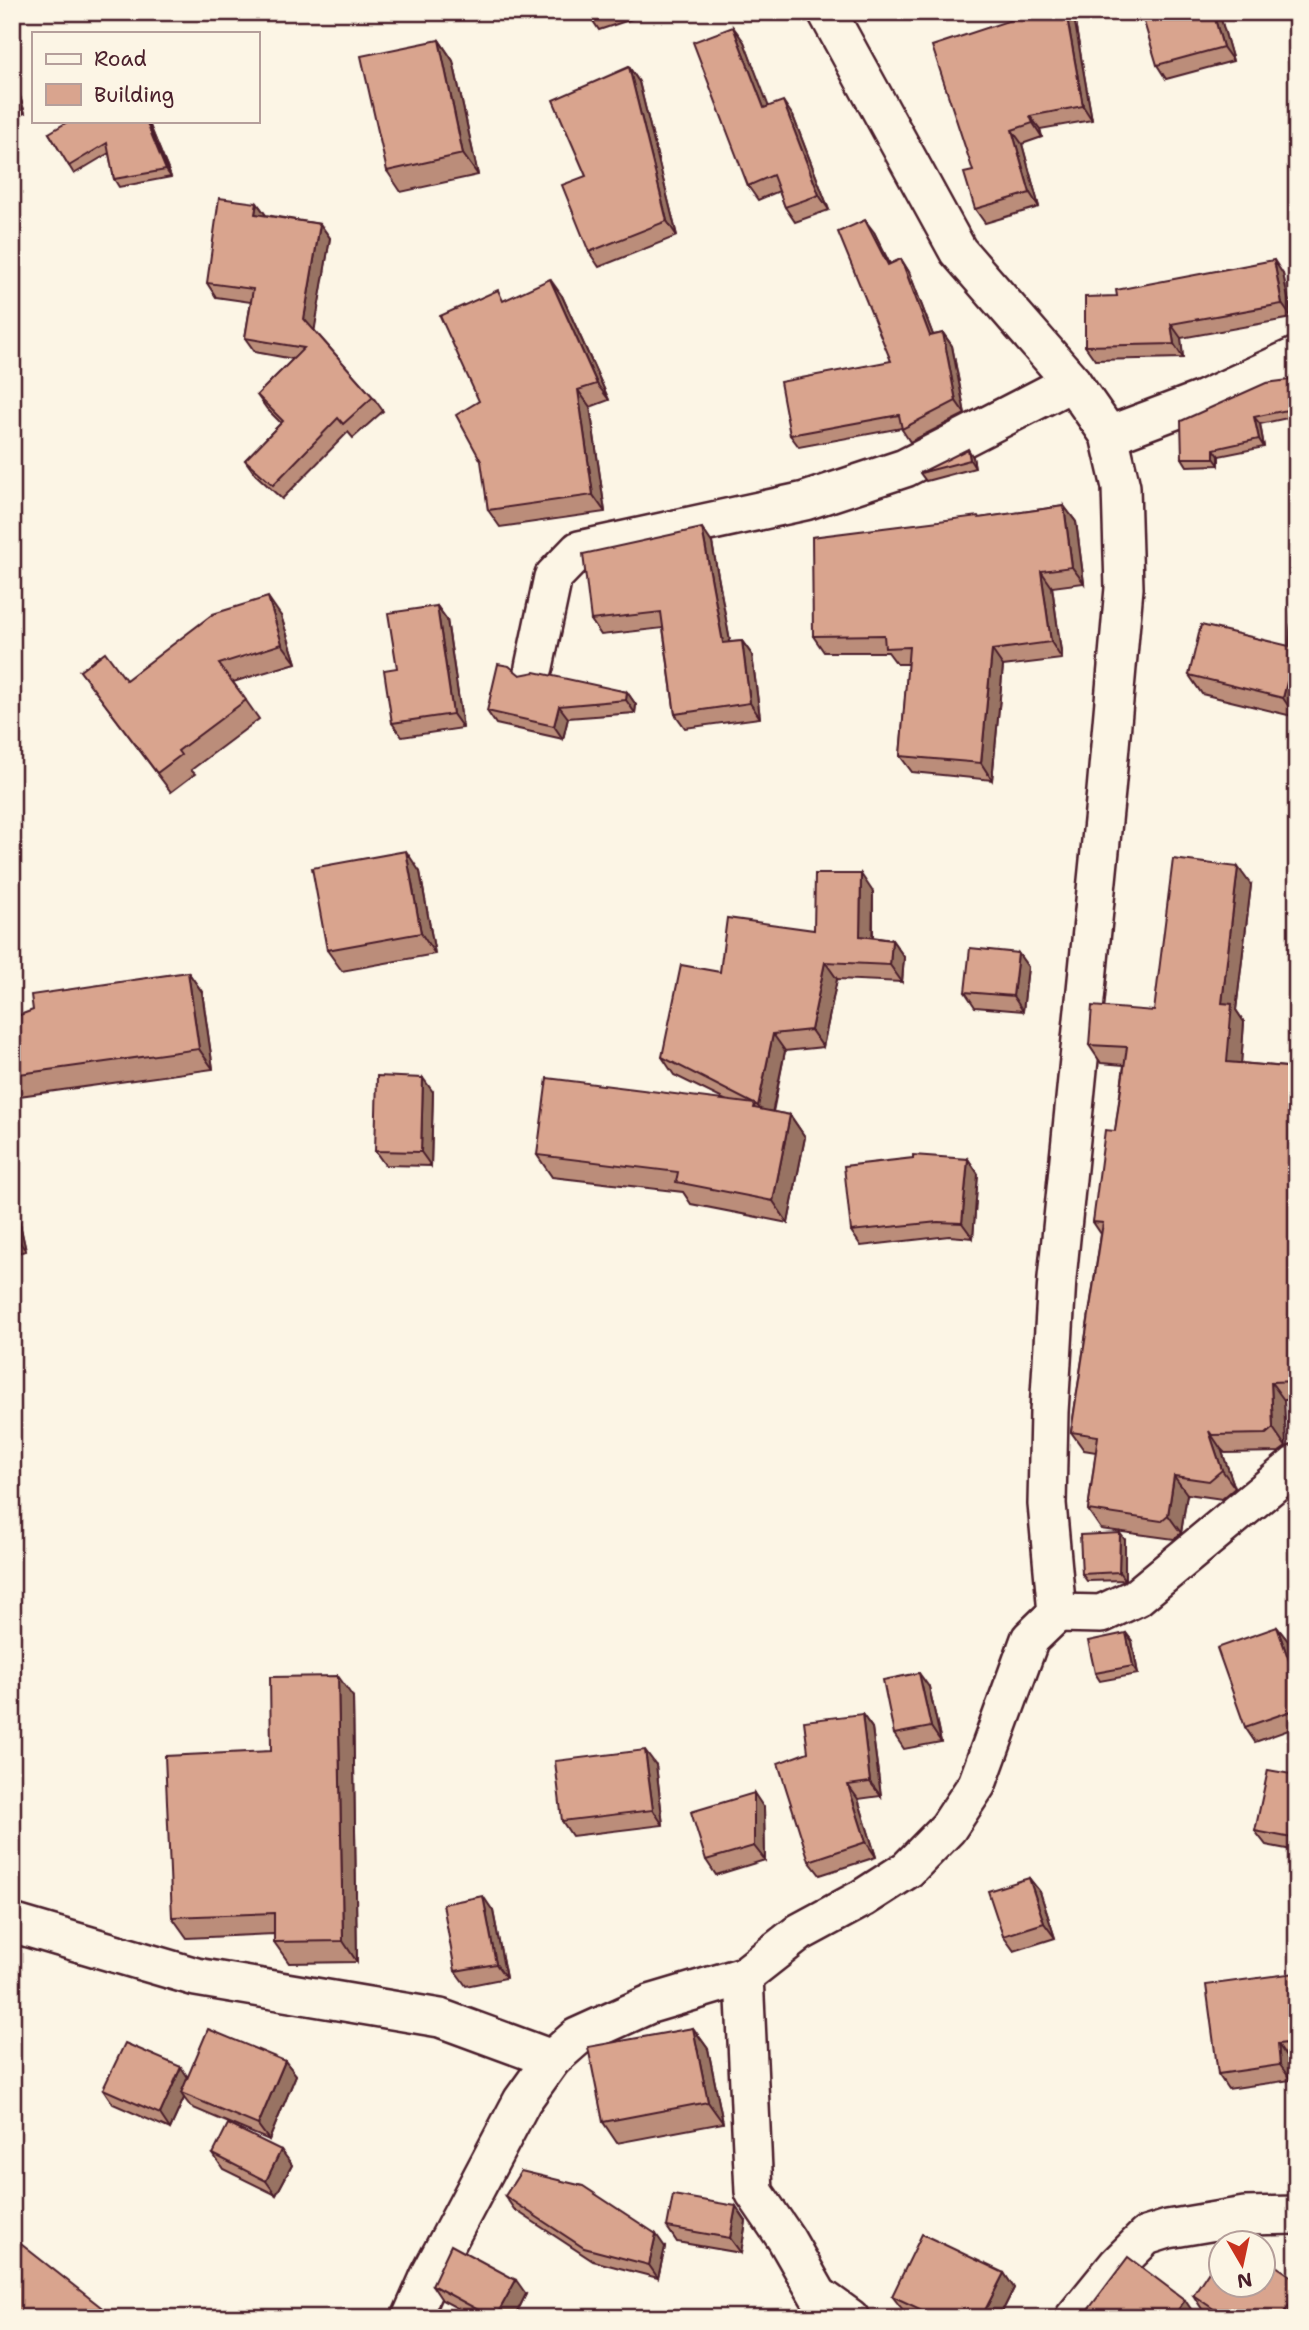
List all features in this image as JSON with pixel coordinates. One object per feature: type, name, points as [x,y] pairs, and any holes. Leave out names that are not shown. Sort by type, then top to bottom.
[{"type":"street","points":[[827,12],[958,251],[1072,382],[1109,435],[1121,487],[1124,588],[1057,1278],[1049,1412],[1047,1504],[1057,1613]]},
{"type":"street","points":[[1109,435],[1202,400],[1297,356]]},
{"type":"street","points":[[534,667],[553,577],[579,550],[805,500],[905,468],[1072,382]]},
{"type":"street","points":[[411,2318],[430,2275],[522,2101],[552,2059],[577,2037],[650,2004],[744,1976],[800,1932],[863,1898],[908,1869],[948,1828],[977,1784],[1030,1639],[1057,1613],[1101,1614],[1137,1597],[1297,1464]]},
{"type":"street","points":[[12,1923],[196,1977],[440,2018],[552,2059]]},
{"type":"street","points":[[744,1976],[754,2192],[786,2239],[818,2295],[850,2318]]},
{"type":"street","points":[[1074,2318],[1118,2264],[1146,2236],[1168,2228],[1245,2216],[1297,2215]]},
{"type":"building","points":[[1035,12],[1066,12],[1083,106],[1030,116],[1033,123],[1012,130],[1030,193],[975,209],[964,173],[973,171],[932,46]]},
{"type":"building","points":[[1141,12],[1213,12],[1223,47],[1157,65]]},
{"type":"building","points":[[733,27],[764,108],[783,101],[819,195],[785,207],[773,175],[748,186],[693,42]]},
{"type":"building","points":[[439,40],[463,154],[387,171],[361,56]]},
{"type":"building","points":[[629,67],[667,221],[589,252],[562,185],[586,176],[553,100]]},
{"type":"building","points":[[67,122],[146,122],[166,170],[114,179],[107,143],[69,166],[49,133]]},
{"type":"building","points":[[219,198],[257,203],[255,214],[320,224],[304,319],[373,397],[343,424],[338,418],[273,485],[245,460],[283,421],[257,395],[304,348],[245,338],[253,289],[207,283]]},
{"type":"building","points":[[865,220],[888,265],[901,259],[930,336],[943,333],[956,401],[902,429],[899,415],[790,435],[780,382],[891,361],[838,232]]},
{"type":"building","points":[[1274,260],[1282,304],[1171,324],[1174,344],[1085,346],[1085,297],[1117,296],[1116,290]]},
{"type":"building","points":[[550,279],[597,384],[578,390],[593,495],[488,510],[481,461],[456,415],[479,401],[440,316],[498,290],[503,301]]},
{"type":"building","points":[[1297,379],[1297,408],[1254,417],[1259,439],[1214,449],[1214,458],[1182,458],[1181,421],[1266,383]]},
{"type":"building","points":[[968,449],[970,460],[920,473]]},
{"type":"building","points":[[1064,506],[1072,567],[1041,571],[1051,642],[992,650],[981,763],[900,756],[909,647],[885,648],[884,635],[813,636],[812,537]]},
{"type":"building","points":[[702,528],[723,643],[742,641],[750,703],[675,714],[661,612],[591,620],[583,554]]},
{"type":"building","points":[[1297,551],[1297,684],[1287,682],[1283,698],[1189,675],[1201,625],[1289,646]]},
{"type":"building","points":[[268,597],[282,644],[219,664],[246,700],[178,751],[181,755],[157,773],[80,671],[105,652],[126,680],[213,614]]},
{"type":"building","points":[[437,606],[453,714],[392,723],[384,670],[397,668],[388,613]]},
{"type":"building","points":[[498,664],[509,666],[520,675],[535,672],[627,692],[626,700],[559,706],[554,726],[487,711]]},
{"type":"building","points":[[406,851],[421,933],[327,950],[312,868]]},
{"type":"building","points":[[1173,859],[1238,867],[1222,1003],[1232,1004],[1227,1062],[1297,1068],[1297,1381],[1271,1382],[1273,1428],[1266,1434],[1212,1435],[1209,1431],[1222,1470],[1209,1481],[1174,1476],[1168,1515],[1161,1521],[1088,1510],[1098,1436],[1071,1432],[1103,1223],[1093,1222],[1105,1130],[1115,1131],[1127,1047],[1089,1045],[1092,1006],[1154,1011]]},
{"type":"building","points":[[815,874],[861,874],[860,936],[892,940],[890,965],[825,962],[811,1030],[773,1034],[758,1106],[662,1057],[681,965],[720,972],[727,918],[814,930]]},
{"type":"building","points":[[970,948],[1018,953],[1013,996],[965,992]]},
{"type":"building","points":[[188,972],[199,1049],[12,1075],[12,1018],[33,1010],[31,995]]},
{"type":"building","points":[[377,1076],[423,1078],[421,1152],[375,1151]]},
{"type":"building","points":[[547,1078],[755,1104],[754,1108],[790,1115],[773,1201],[676,1182],[678,1172],[537,1155]]},
{"type":"building","points":[[913,1155],[968,1159],[962,1223],[938,1222],[851,1231],[844,1166],[913,1158]]},
{"type":"building","points":[[12,1215],[17,1239],[12,1240]]},
{"type":"building","points":[[1120,1533],[1119,1572],[1082,1574],[1080,1535]]},
{"type":"building","points":[[1277,1627],[1297,1683],[1297,1709],[1245,1727],[1217,1648]]},
{"type":"building","points":[[1126,1633],[1133,1666],[1095,1673],[1088,1641]]},
{"type":"building","points":[[919,1673],[931,1727],[894,1734],[883,1680]]},
{"type":"building","points":[[338,1676],[343,1941],[274,1942],[274,1913],[172,1917],[165,1756],[271,1751],[270,1677]]},
{"type":"building","points":[[862,1714],[870,1782],[848,1785],[866,1842],[809,1861],[778,1763],[808,1752],[804,1721]]},
{"type":"building","points":[[645,1750],[653,1810],[562,1821],[555,1761]]},
{"type":"building","points":[[1268,1770],[1297,1775],[1297,1839],[1255,1831]]},
{"type":"building","points":[[754,1793],[754,1846],[706,1860],[691,1812]]},
{"type":"building","points":[[1029,1878],[1044,1923],[1003,1936],[988,1891]]},
{"type":"building","points":[[483,1896],[496,1964],[455,1971],[443,1904]]},
{"type":"building","points":[[1295,1973],[1297,2042],[1278,2044],[1280,2065],[1218,2074],[1206,1985]]},
{"type":"building","points":[[693,2028],[708,2102],[603,2122],[588,2047]]},
{"type":"building","points":[[208,2029],[285,2061],[258,2125],[181,2093]]},
{"type":"building","points":[[125,2043],[181,2067],[160,2114],[103,2089]]},
{"type":"building","points":[[228,2124],[281,2150],[266,2181],[213,2154]]},
{"type":"building","points":[[521,2171],[583,2186],[656,2234],[649,2265],[584,2248],[505,2196]]},
{"type":"building","points":[[673,2195],[736,2206],[730,2238],[667,2227]]},
{"type":"building","points":[[922,2234],[1004,2273],[981,2318],[939,2318],[892,2296]]},
{"type":"building","points":[[12,2237],[115,2318],[12,2318]]},
{"type":"building","points":[[451,2245],[516,2280],[495,2318],[432,2285]]},
{"type":"building","points":[[1128,2257],[1185,2300],[1172,2318],[1082,2318]]},
{"type":"building","points":[[1278,2267],[1297,2280],[1297,2293],[1280,2318],[1227,2318],[1193,2295],[1208,2272],[1208,2298],[1278,2298]]}]
